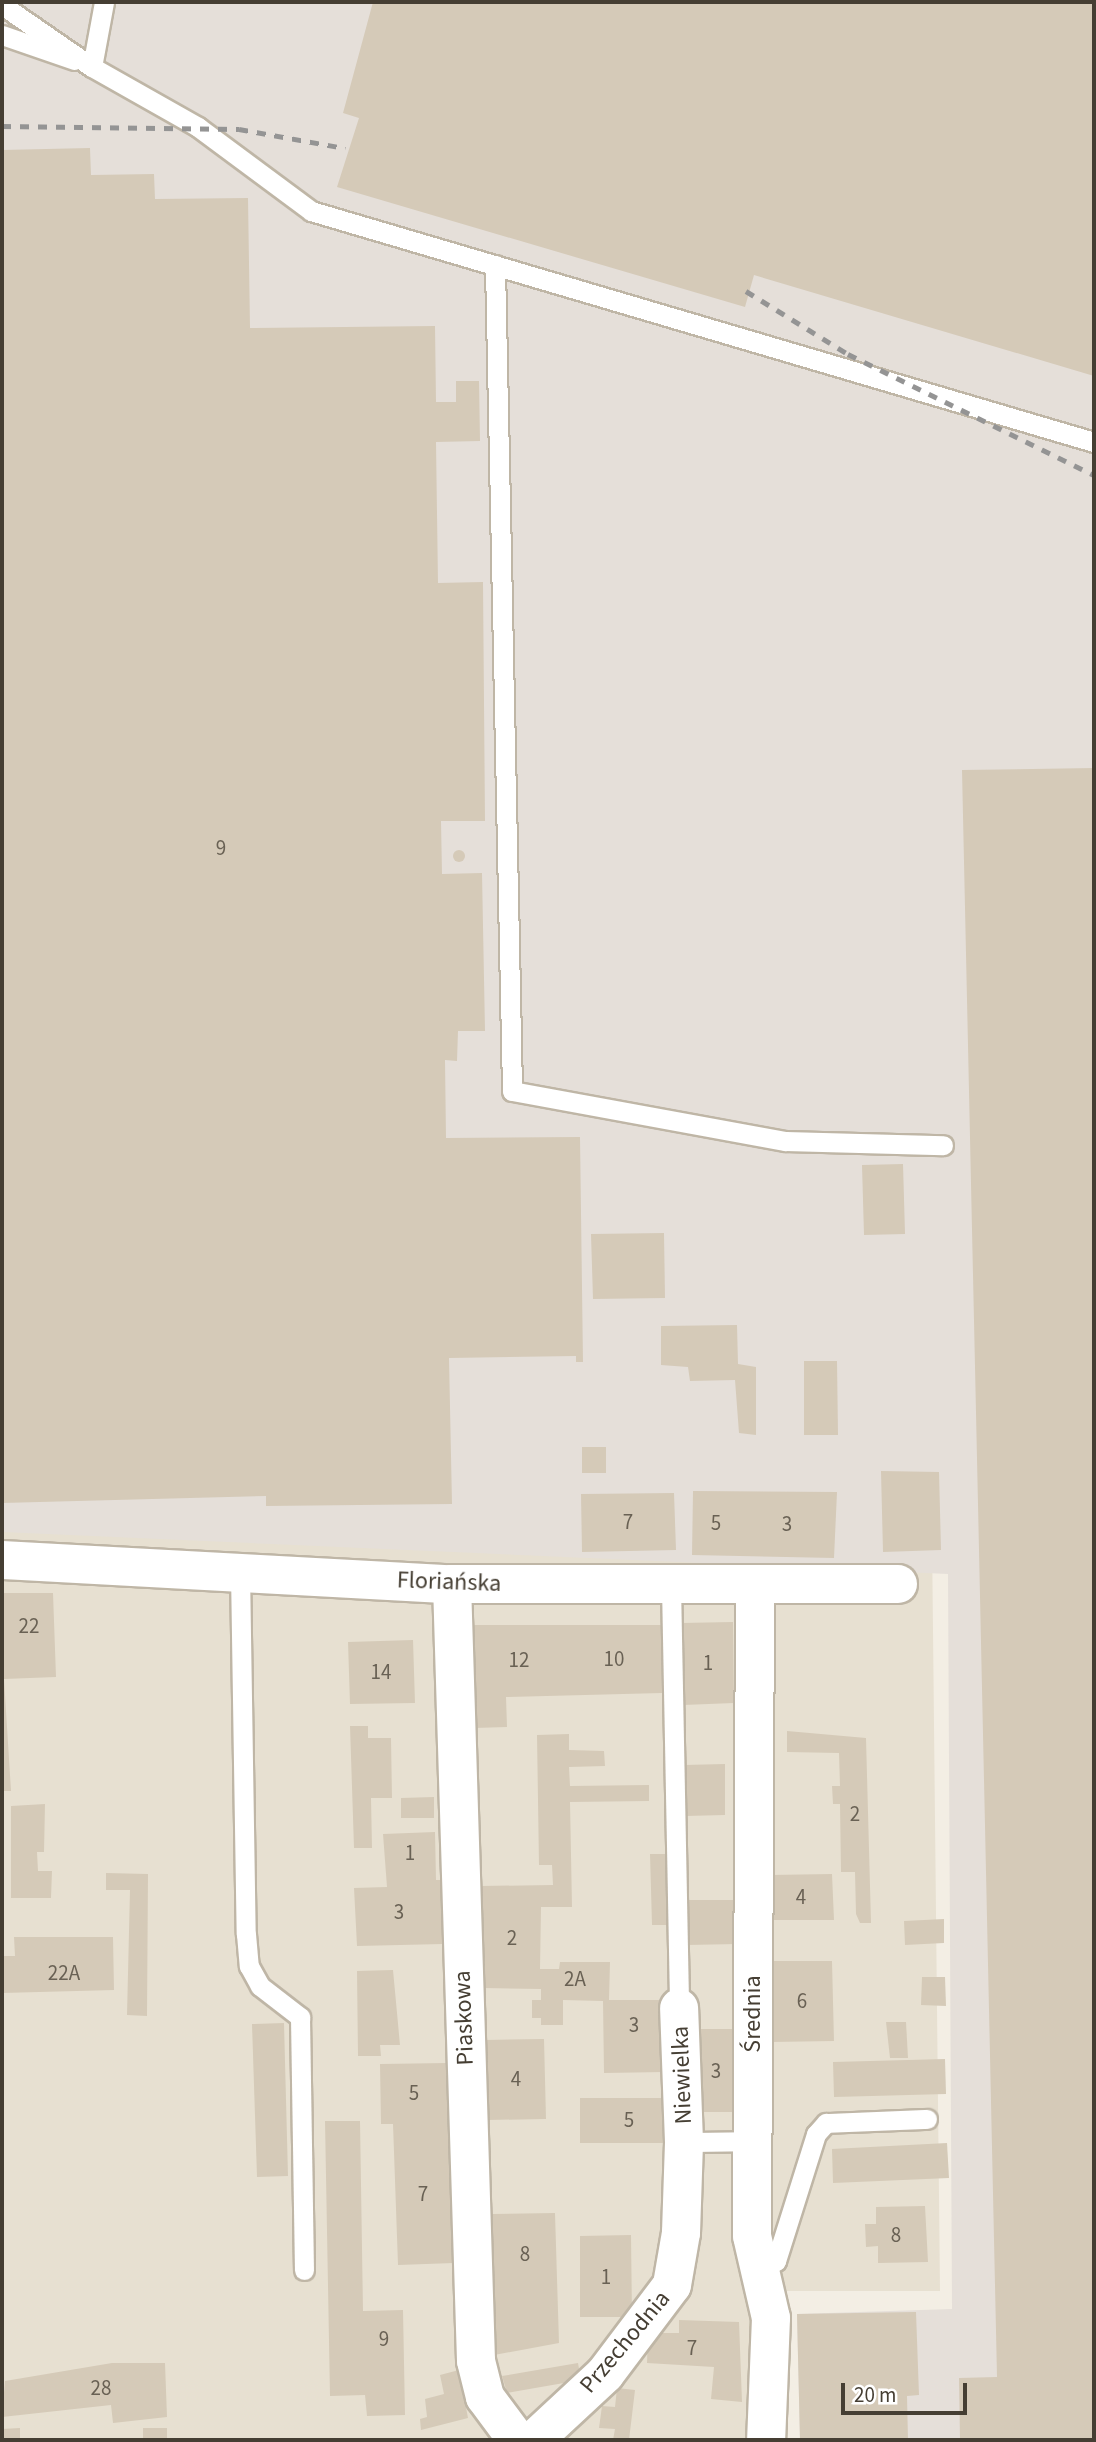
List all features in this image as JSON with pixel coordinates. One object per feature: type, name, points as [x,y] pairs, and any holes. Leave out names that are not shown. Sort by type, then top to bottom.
[{"type":"street","name":"Floriańska","points":[[2,1560],[452,1584],[898,1584]]},
{"type":"street","name":"Piaskowa","points":[[452,1584],[476,2361],[485,2397],[517,2440]]},
{"type":"street","name":"Średnia","points":[[755,1586],[752,2236],[771,2318],[766,2440]]},
{"type":"street","name":"Niewielka","points":[[679,2008],[684,2141]]},
{"type":"street","name":"Przechodnia","points":[[534,2440],[605,2374],[672,2285],[681,2233],[684,2141]]},
{"type":"lane","points":[[92,67],[104,2]]},
{"type":"lane","points":[[2,5],[92,67],[198,127],[311,211],[1094,442]]},
{"type":"lane","points":[[2,35],[92,67]]},
{"type":"lane","points":[[495,265],[493,350],[512,1091],[785,1141],[943,1145]]},
{"type":"lane","points":[[240,1571],[246,1934],[250,1966],[260,1986],[300,2017],[304,2270]]},
{"type":"lane","points":[[671,1585],[679,2008]]},
{"type":"lane","points":[[760,2269],[776,2261],[816,2134],[826,2123],[927,2119]]},
{"type":"lane","points":[[684,2141],[752,2141]]},
{"type":"shaded area","points":[[2,2],[1094,2],[1094,2440],[800,2440],[797,2314],[952,2309],[948,1574],[2,1532]]},
{"type":"shaded area","points":[[930,1346],[940,2291],[786,2291],[781,2440],[2,2440],[2,1532]]},
{"type":"building","points":[[373,2],[1094,2],[1094,376],[754,275],[745,307],[337,187],[359,118],[343,113]]},
{"type":"building","points":[[90,148],[91,175],[154,174],[155,199],[248,198],[250,328],[435,326],[436,402],[456,402],[456,381],[479,381],[480,441],[436,442],[438,583],[483,582],[485,821],[441,821],[442,874],[482,873],[485,1031],[458,1031],[457,1061],[445,1060],[446,1138],[580,1137],[583,1362],[576,1362],[576,1356],[449,1358],[452,1504],[266,1506],[266,1496],[2,1503],[2,150]]},
{"type":"building","points":[[1094,768],[1094,2440],[960,2440],[959,2378],[997,2377],[962,770]]},
{"type":"building","points":[[454,851],[464,851],[464,861],[454,861]]},
{"type":"building","points":[[903,1164],[905,1234],[864,1235],[862,1165]]},
{"type":"building","points":[[664,1233],[665,1298],[593,1299],[591,1234]]},
{"type":"building","points":[[737,1325],[738,1364],[756,1367],[756,1435],[739,1433],[735,1380],[690,1381],[688,1367],[661,1365],[661,1326]]},
{"type":"building","points":[[804,1361],[837,1361],[838,1435],[804,1435]]},
{"type":"building","points":[[582,1447],[606,1447],[606,1473],[582,1473]]},
{"type":"building","points":[[881,1471],[939,1472],[941,1550],[883,1552]]},
{"type":"building","points":[[693,1491],[837,1492],[834,1558],[692,1555]]},
{"type":"building","points":[[674,1493],[676,1550],[582,1552],[581,1494]]},
{"type":"building","points":[[2,1593],[53,1593],[56,1677],[4,1679],[11,1791],[2,1791]]},
{"type":"building","points":[[733,1622],[734,1703],[683,1705],[681,1623]]},
{"type":"building","points":[[470,1625],[661,1625],[662,1693],[506,1697],[507,1727],[474,1728]]},
{"type":"building","points":[[413,1640],[415,1703],[350,1704],[348,1642]]},
{"type":"building","points":[[350,1726],[368,1726],[368,1738],[391,1738],[392,1798],[371,1798],[372,1848],[354,1848]]},
{"type":"building","points":[[787,1731],[866,1738],[871,1923],[860,1923],[856,1914],[855,1872],[841,1872],[840,1804],[833,1804],[832,1786],[840,1786],[839,1753],[787,1752]]},
{"type":"building","points":[[569,1734],[569,1750],[604,1751],[605,1766],[569,1767],[570,1786],[649,1785],[649,1801],[570,1802],[572,1907],[541,1907],[540,1969],[559,1969],[560,1962],[610,1962],[609,2000],[665,2000],[665,2072],[604,2073],[603,2001],[563,2000],[563,2025],[541,2025],[541,2018],[532,2018],[532,2000],[541,2000],[541,1989],[484,1988],[481,1886],[553,1885],[552,1865],[539,1865],[537,1735]]},
{"type":"building","points":[[725,1764],[725,1815],[685,1816],[684,1765]]},
{"type":"building","points":[[434,1797],[434,1818],[401,1818],[401,1798]]},
{"type":"building","points":[[45,1804],[44,1852],[37,1852],[38,1871],[52,1871],[51,1898],[11,1898],[11,1806]]},
{"type":"building","points":[[435,1832],[436,1880],[443,1880],[443,1944],[357,1946],[354,1888],[387,1887],[383,1834]]},
{"type":"building","points":[[650,1854],[667,1854],[668,1925],[652,1925]]},
{"type":"building","points":[[106,1873],[148,1874],[147,2016],[127,2015],[130,1890],[106,1890]]},
{"type":"building","points":[[832,1874],[834,1920],[769,1920],[770,1875]]},
{"type":"building","points":[[685,1900],[737,1900],[738,1944],[686,1945]]},
{"type":"building","points":[[944,1919],[944,1943],[905,1945],[904,1921]]},
{"type":"building","points":[[14,1937],[113,1937],[114,1990],[2,1993],[2,1956],[15,1956]]},
{"type":"building","points":[[770,1961],[832,1961],[834,2041],[771,2042]]},
{"type":"building","points":[[393,1970],[400,2045],[380,2045],[381,2056],[358,2056],[357,1971]]},
{"type":"building","points":[[922,1977],[945,1977],[946,2006],[921,2005]]},
{"type":"building","points":[[886,2022],[906,2022],[908,2058],[890,2058]]},
{"type":"building","points":[[284,2023],[288,2176],[257,2177],[252,2024]]},
{"type":"building","points":[[691,2029],[740,2029],[740,2112],[691,2112]]},
{"type":"building","points":[[544,2039],[546,2119],[488,2120],[486,2040]]},
{"type":"building","points":[[945,2059],[946,2094],[834,2097],[833,2062]]},
{"type":"building","points":[[447,2063],[454,2263],[398,2265],[393,2124],[381,2124],[380,2064]]},
{"type":"building","points":[[580,2098],[677,2098],[677,2143],[580,2143]]},
{"type":"building","points":[[325,2121],[360,2121],[363,2311],[403,2310],[405,2415],[367,2416],[365,2395],[330,2396]]},
{"type":"building","points":[[947,2143],[949,2178],[833,2183],[832,2149]]},
{"type":"building","points":[[925,2206],[928,2262],[878,2263],[878,2246],[866,2247],[865,2224],[876,2224],[876,2207]]},
{"type":"building","points":[[555,2213],[559,2343],[494,2355],[492,2214]]},
{"type":"building","points":[[631,2235],[632,2317],[580,2317],[580,2236]]},
{"type":"building","points":[[916,2312],[919,2395],[907,2396],[908,2440],[800,2440],[797,2314]]},
{"type":"building","points":[[679,2320],[739,2322],[742,2402],[711,2399],[714,2367],[647,2363],[648,2333],[679,2333]]},
{"type":"building","points":[[112,2363],[165,2363],[167,2417],[113,2423],[111,2405],[2,2417],[5,2381]]},
{"type":"building","points":[[578,2363],[581,2380],[507,2393],[502,2376]]},
{"type":"building","points":[[459,2370],[468,2418],[421,2430],[420,2419],[427,2417],[425,2399],[444,2394],[440,2375]]},
{"type":"building","points":[[617,2388],[635,2390],[629,2440],[613,2440],[615,2429],[599,2428],[602,2406],[615,2407]]},
{"type":"building","points":[[20,2428],[20,2440],[2,2440],[2,2429]]},
{"type":"building","points":[[143,2428],[167,2428],[167,2440],[143,2440]]},
{"type":"railway","points":[[2,126],[239,129],[345,148]]},
{"type":"railway","points":[[746,291],[848,354],[1094,475]]}]
